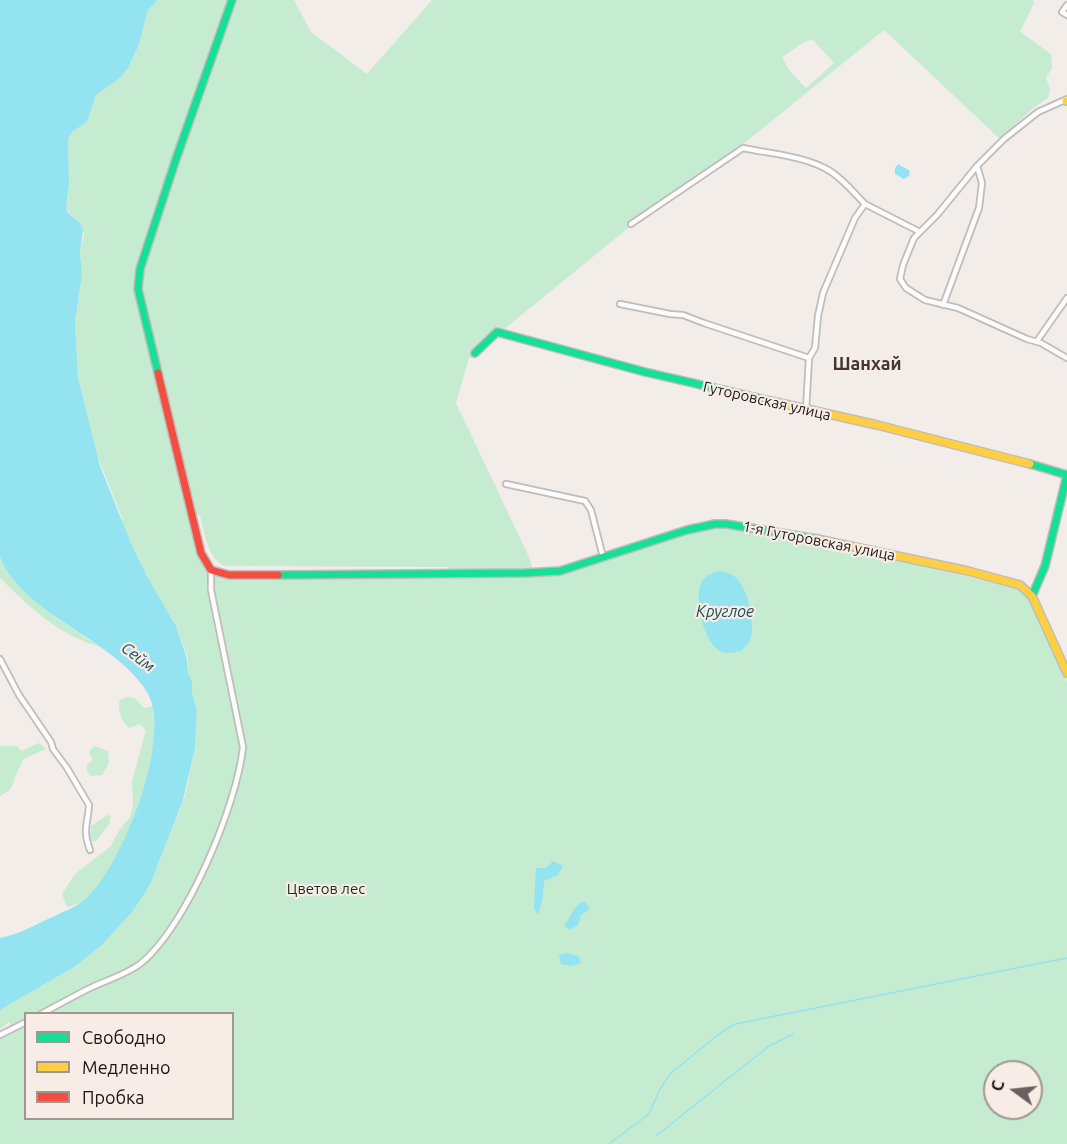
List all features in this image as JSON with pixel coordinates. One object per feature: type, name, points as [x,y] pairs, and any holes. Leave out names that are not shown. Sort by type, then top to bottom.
[{"type":"street","points":[[45,1012],[138,965],[148,957],[173,925],[197,882],[223,826],[241,763],[243,747],[211,590],[212,570],[201,553],[138,289],[140,269],[161,203],[232,0]]},
{"type":"street","points":[[1067,5],[1062,12],[1067,15]]},
{"type":"street","points":[[1067,100],[1038,112],[1004,139],[977,166],[938,215],[914,238],[903,265],[901,282],[919,297],[958,308],[1027,339],[1037,341],[1067,358]]},
{"type":"street","points":[[631,224],[743,148],[819,165],[844,182],[865,204],[920,232]]},
{"type":"street","points":[[943,305],[979,208],[982,183],[977,166]]},
{"type":"street","points":[[806,411],[809,358],[815,348],[820,306],[828,280],[855,218],[865,204]]},
{"type":"street","points":[[1037,341],[1067,298]]},
{"type":"street","points":[[620,304],[689,316],[809,358]]},
{"type":"street","name":"Гуторовская улица","points":[[475,353],[497,332],[645,372],[806,411],[877,425],[1067,475]]},
{"type":"street","points":[[1067,475],[1048,557],[1040,582],[1032,597],[1067,673]]},
{"type":"street","points":[[506,484],[585,501],[591,510],[603,558]]},
{"type":"street","name":"1-я Гуторовская улица","points":[[212,570],[229,575],[560,571],[687,530],[726,524],[781,532],[1006,580],[1020,585],[1032,597]]},
{"type":"street","points":[[0,659],[19,695],[51,742],[53,749],[88,805],[85,826],[90,850]]},
{"type":"street","points":[[0,1035],[24,1023]]},
{"type":"green space","name":"Цветов лес","points":[[158,0],[294,0],[311,32],[367,74],[432,0],[1033,0],[1034,3],[1020,32],[1051,54],[1052,68],[1046,78],[1050,89],[1048,98],[1033,108],[1000,139],[884,30],[742,145],[627,229],[497,335],[473,358],[469,358],[456,403],[534,572],[560,571],[686,527],[716,522],[1017,588],[1029,596],[1067,682],[1067,1144],[0,1144],[0,1039],[12,1032],[9,1022],[0,1029],[0,1010],[74,967],[102,945],[133,911],[150,885],[185,796],[195,748],[197,711],[192,692],[192,681],[188,673],[188,659],[176,626],[135,550],[120,552],[122,518],[97,455],[78,377],[75,322],[82,275],[80,252],[84,234],[80,223],[66,208],[69,184],[68,139],[72,132],[87,122],[96,95],[120,78],[136,52],[148,10]],"holes":[[[813,40],[834,63],[806,88],[790,71],[782,57],[806,41]],[[196,514],[200,516],[210,552],[219,563],[225,566],[447,567],[450,571],[230,572],[217,568],[208,560],[194,517]]]},
{"type":"green space","points":[[0,557],[7,571],[29,596],[98,646],[70,635],[21,599],[0,578]]},
{"type":"green space","points":[[127,697],[135,698],[144,708],[153,706],[154,738],[147,777],[131,825],[109,870],[97,888],[84,900],[67,907],[62,894],[75,874],[111,846],[130,817],[133,805],[132,781],[146,730],[140,724],[129,728],[124,722],[119,711],[119,703]]},
{"type":"green space","points":[[39,743],[46,749],[23,759],[10,790],[0,796],[0,746],[17,746],[22,751]]},
{"type":"green space","points":[[94,746],[108,751],[109,762],[102,775],[91,776],[87,771],[87,764],[93,760],[89,752]]},
{"type":"green space","points":[[108,815],[111,816],[109,824],[96,841],[90,841],[91,826]]},
{"type":"water","name":"Сейм","points":[[0,0],[158,0],[148,10],[138,47],[128,68],[120,78],[96,95],[87,122],[72,132],[68,139],[69,184],[66,208],[68,213],[80,223],[83,230],[80,252],[82,275],[75,322],[78,377],[100,466],[130,541],[176,626],[187,659],[197,711],[195,748],[183,800],[150,885],[133,911],[102,945],[74,967],[0,1010],[0,938],[73,908],[98,885],[113,862],[139,802],[149,770],[154,739],[154,712],[147,692],[132,673],[114,657],[29,596],[12,578],[0,557]]},
{"type":"water","points":[[898,164],[910,171],[909,176],[904,179],[895,174]]},
{"type":"water","name":"Круглое","points":[[721,571],[732,575],[739,581],[750,606],[752,633],[749,641],[741,651],[732,653],[722,652],[710,641],[700,610],[701,583],[709,574]]},
{"type":"water","points":[[553,861],[563,866],[558,875],[544,881],[538,915],[534,908],[536,868],[546,868]]},
{"type":"water","points":[[584,901],[590,909],[581,915],[578,925],[569,930],[564,925],[575,908]]},
{"type":"water","points":[[565,953],[579,956],[581,963],[571,966],[561,964],[559,955]]},
{"type":"waterway","points":[[609,1144],[649,1114],[660,1089],[671,1073],[735,1024],[1067,958]]},
{"type":"waterway","points":[[656,1136],[769,1046],[793,1034]]},
{"type":"traffic: fast","points":[[158,373],[138,289],[140,269],[232,0]]},
{"type":"traffic: fast","points":[[475,353],[497,332],[645,372],[771,401]]},
{"type":"traffic: fast","points":[[1030,464],[1067,475],[1045,566],[1032,596]]},
{"type":"traffic: fast","points":[[278,575],[560,571],[687,530],[715,524],[817,539]]},
{"type":"traffic: slow","points":[[771,401],[1030,464]]},
{"type":"traffic: slow","points":[[817,539],[968,571],[1020,585],[1032,596],[1067,673]]},
{"type":"traffic: jam","points":[[158,373],[201,553],[211,570],[229,575],[278,575]]},
{"type":"district","name":"Шанхай","points":[[867,364]]}]
